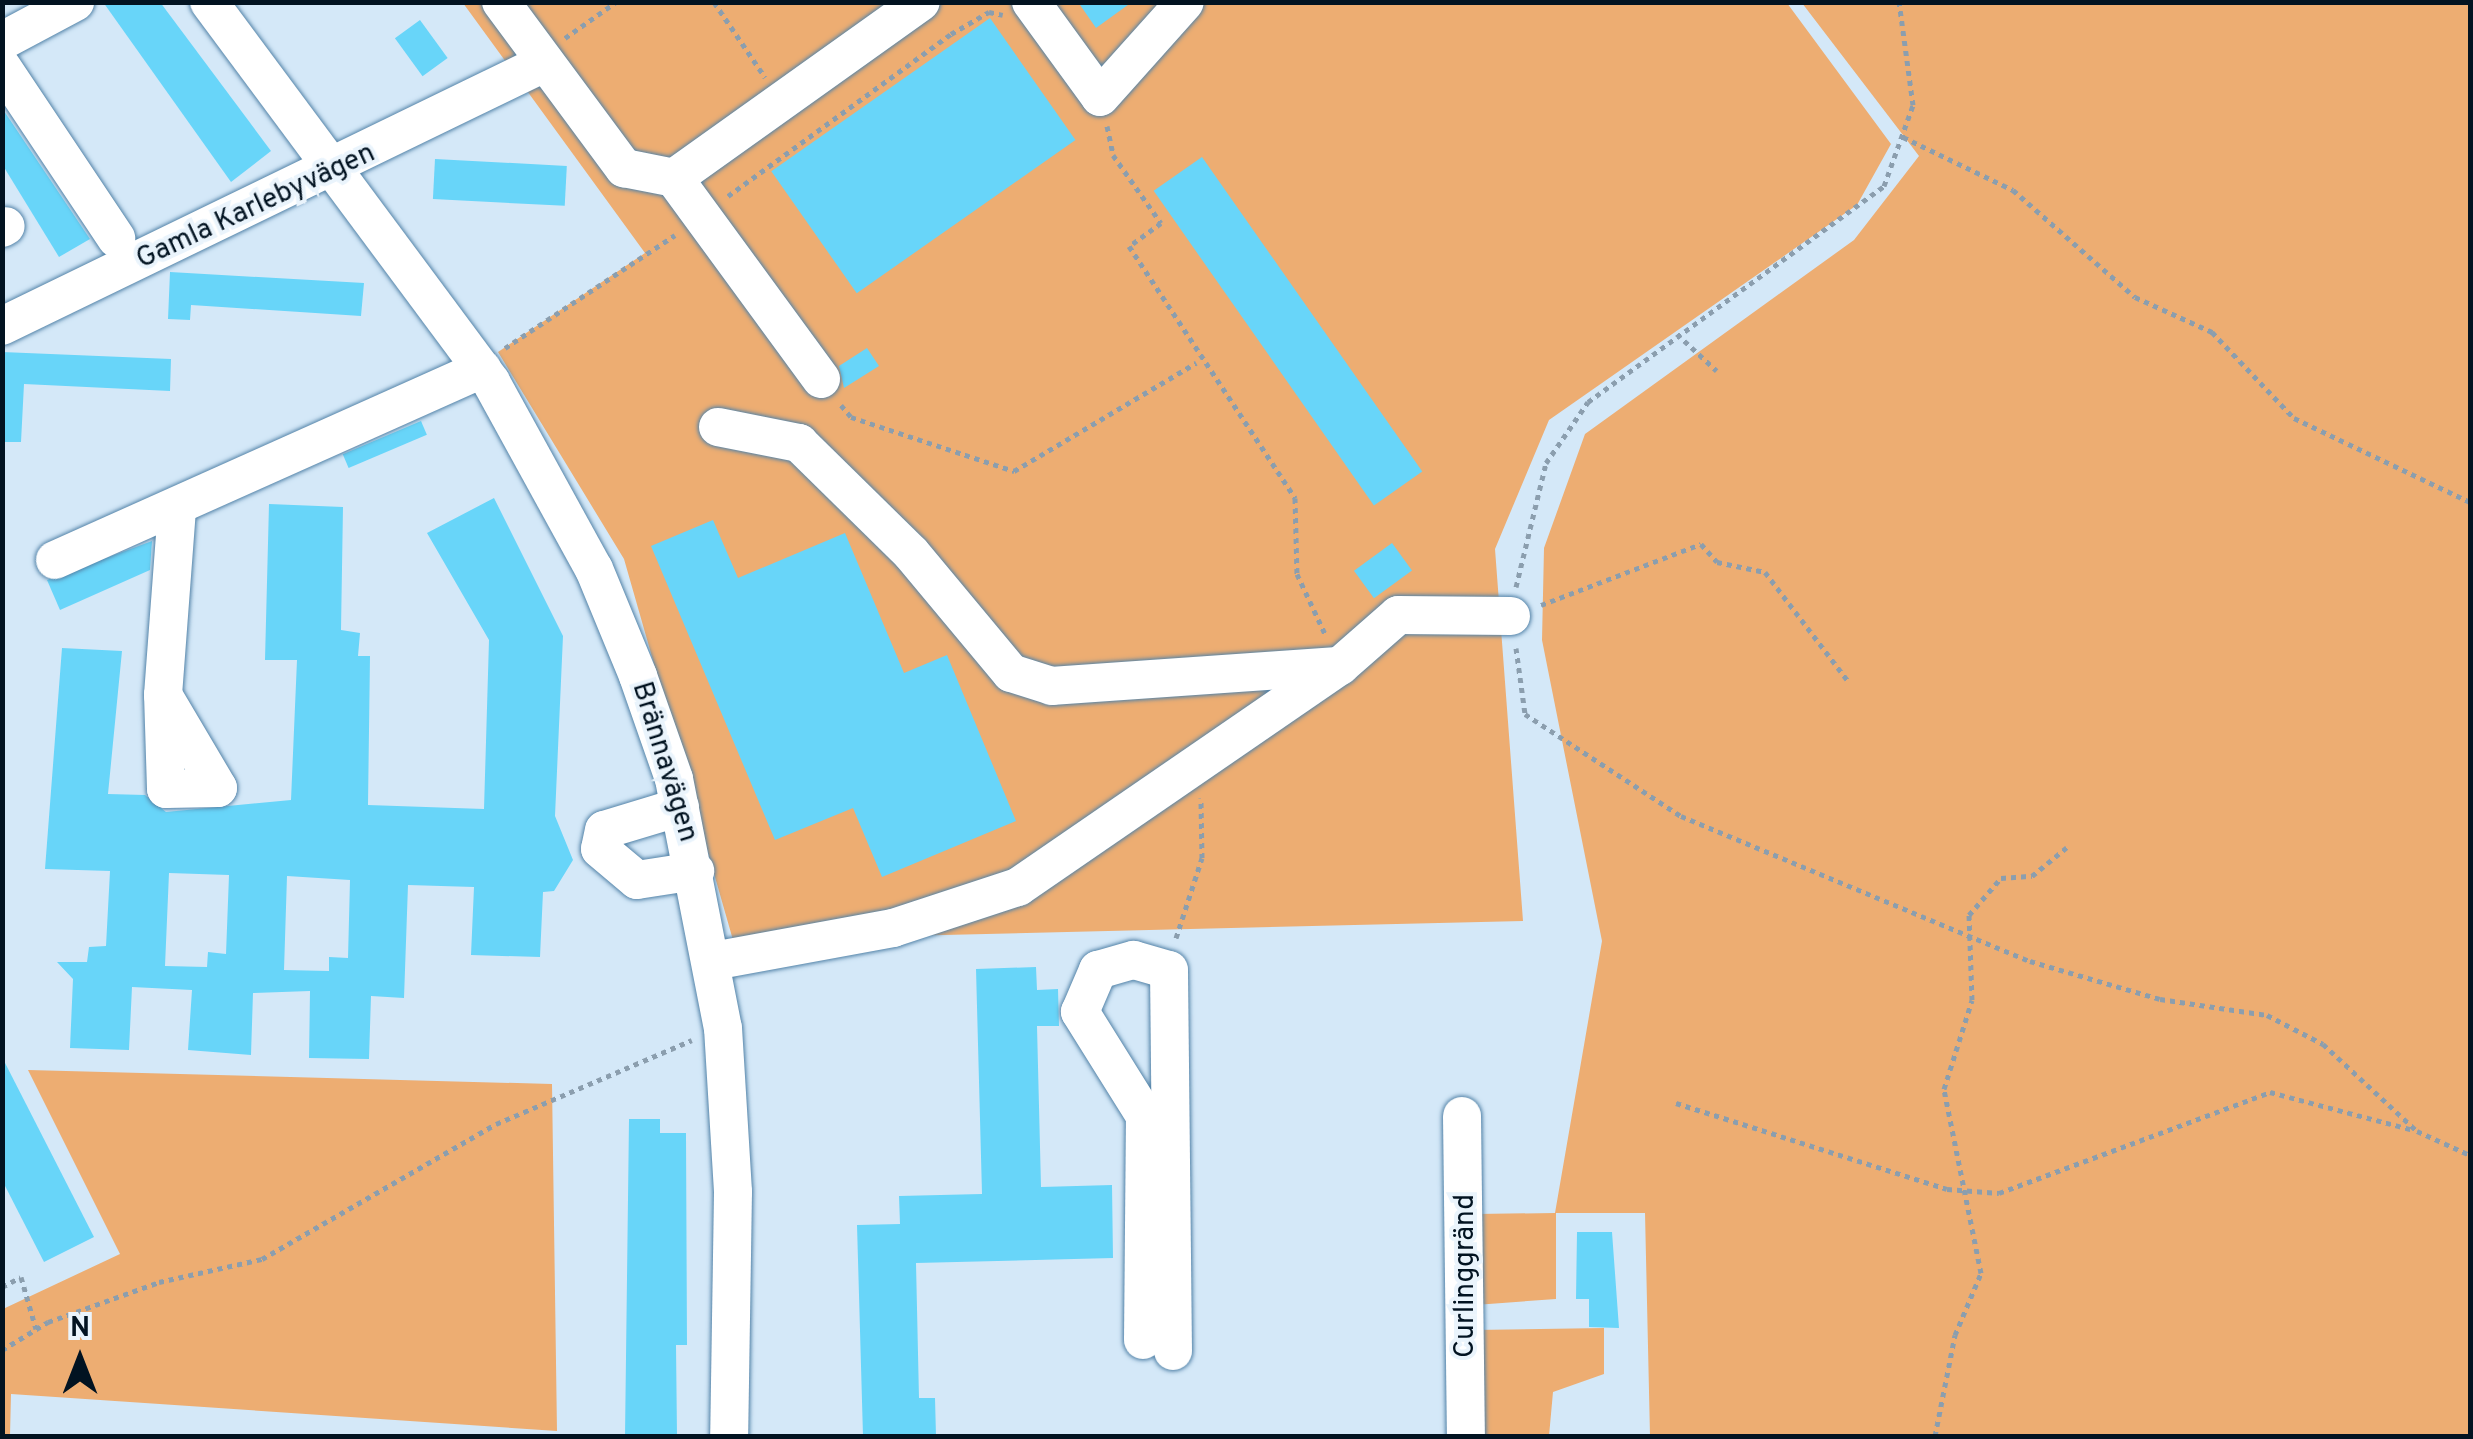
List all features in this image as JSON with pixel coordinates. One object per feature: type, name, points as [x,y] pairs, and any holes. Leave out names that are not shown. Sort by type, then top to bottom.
[{"type":"street","points":[[2,42],[75,2]]},
{"type":"street","name":"Brännavägen","points":[[209,2],[482,369],[594,570],[680,807],[713,961],[731,1139],[730,1436]]},
{"type":"street","points":[[501,2],[542,64],[624,168],[674,178],[820,379]]},
{"type":"street","points":[[674,178],[884,2]]},
{"type":"street","points":[[769,101],[921,2]]},
{"type":"street","points":[[1032,3],[1100,97],[1185,2]]},
{"type":"street","name":"Gamla Karlebyvägen","points":[[2,326],[508,87],[542,64]]},
{"type":"street","points":[[2,66],[116,238]]},
{"type":"street","points":[[55,560],[482,369]]},
{"type":"street","points":[[718,427],[799,443],[911,553],[1011,672],[1099,689],[1340,666]]},
{"type":"street","points":[[163,695],[177,507]]},
{"type":"street","points":[[713,961],[894,928],[1018,887],[1200,761],[1263,730],[1398,615],[1511,616]]},
{"type":"street","points":[[680,807],[607,815],[600,850],[609,884],[695,871]]},
{"type":"street","points":[[1134,960],[1170,970],[1158,1346],[1145,1116],[1080,1012],[1098,970],[1134,960]]},
{"type":"street","name":"Curlinggränd","points":[[1462,1116],[1466,1436]]},
{"type":"path","points":[[714,2],[769,101],[807,136]]},
{"type":"path","points":[[1898,2],[1912,105],[1884,186],[1853,213],[1677,334],[1588,402],[1546,462],[1511,616],[1525,714],[1681,816],[1970,934],[2160,999],[2267,1015],[2323,1044],[2417,1131]]},
{"type":"path","points":[[482,369],[702,218],[807,136],[951,34],[989,12],[1014,17],[1032,3]]},
{"type":"path","points":[[1903,136],[2012,190],[2135,297],[2212,332],[2294,418],[2470,502]]},
{"type":"path","points":[[1114,155],[1161,224],[1129,246],[1197,362],[1295,498],[1297,574],[1340,666]]},
{"type":"path","points":[[1677,334],[1716,371]]},
{"type":"path","points":[[820,379],[850,417],[1014,471],[1197,362]]},
{"type":"path","points":[[1511,616],[1701,544],[1717,562],[1765,572],[1848,681]]},
{"type":"path","points":[[1170,970],[1202,858],[1200,761]]},
{"type":"path","points":[[1935,1436],[1955,1335],[1982,1272],[1944,1089],[1972,1000],[1969,916],[2001,878],[2032,876],[2067,847]]},
{"type":"path","points":[[2,1350],[36,1329],[158,1282],[262,1259],[562,1093],[702,1036],[704,1048]]},
{"type":"path","points":[[1676,1102],[1964,1191],[1999,1193],[2270,1092],[2417,1131],[2470,1155]]},
{"type":"path","points":[[2,1287],[22,1277],[36,1329]]},
{"type":"shaded area","points":[[463,3],[1787,3],[1891,144],[1857,205],[1549,420],[1495,549],[1523,921],[733,940],[624,559],[498,352],[645,253]]},
{"type":"shaded area","points":[[1802,3],[2470,3],[2470,1436],[1650,1436],[1645,1213],[1556,1213],[1556,1299],[1475,1305],[1476,1214],[1555,1213],[1602,941],[1542,640],[1544,548],[1585,434],[1854,240],[1919,156]]},
{"type":"shaded area","points":[[28,1070],[552,1084],[557,1431],[11,1394],[10,1436],[3,1436],[3,1309],[120,1254]]},
{"type":"shaded area","points":[[1604,1328],[1604,1374],[1553,1392],[1549,1436],[1476,1436],[1474,1330]]},
{"type":"building","points":[[103,2],[160,2],[271,151],[231,182]]},
{"type":"building","points":[[1078,2],[1132,2],[1096,28]]},
{"type":"building","points":[[990,18],[1075,140],[857,293],[771,171]]},
{"type":"building","points":[[420,20],[448,58],[423,76],[395,38]]},
{"type":"building","points":[[2,108],[90,239],[59,257],[2,164]]},
{"type":"building","points":[[1202,157],[1422,472],[1374,505],[1154,191]]},
{"type":"building","points":[[435,159],[567,166],[565,206],[433,199]]},
{"type":"building","points":[[170,272],[364,283],[361,316],[191,305],[190,320],[168,319]]},
{"type":"building","points":[[867,348],[879,366],[844,388],[839,366]]},
{"type":"building","points":[[2,352],[171,359],[170,391],[24,384],[21,442],[2,442]]},
{"type":"building","points":[[421,421],[427,435],[349,468],[343,454]]},
{"type":"building","points":[[494,498],[563,636],[555,816],[573,860],[554,891],[543,892],[540,957],[471,955],[474,887],[408,885],[404,998],[371,996],[369,1059],[309,1058],[310,991],[253,993],[251,1055],[188,1050],[192,990],[132,987],[129,1050],[70,1048],[73,979],[57,962],[87,962],[89,947],[106,946],[110,871],[45,869],[62,648],[122,651],[108,794],[145,795],[166,812],[291,800],[297,660],[265,660],[269,504],[343,507],[341,630],[360,633],[358,656],[370,656],[368,805],[484,809],[489,640],[427,533]],"holes":[[[169,873],[229,875],[226,954],[208,952],[207,967],[165,966]],[[287,876],[350,880],[348,958],[329,957],[329,971],[284,970]]]},
{"type":"building","points":[[713,520],[738,578],[845,533],[904,673],[947,655],[1016,821],[882,877],[853,808],[775,840],[651,546]]},
{"type":"building","points":[[152,541],[150,570],[60,610],[47,580]]},
{"type":"building","points":[[1392,543],[1412,571],[1374,598],[1354,571]]},
{"type":"building","points":[[1036,967],[1037,990],[1058,989],[1059,1026],[1037,1026],[1041,1187],[1112,1185],[1113,1258],[916,1263],[919,1398],[935,1398],[936,1436],[863,1436],[857,1225],[900,1224],[899,1196],[982,1194],[976,969]]},
{"type":"building","points":[[2,1057],[94,1237],[44,1262],[2,1180]]},
{"type":"building","points":[[629,1119],[660,1119],[660,1133],[686,1133],[687,1345],[676,1345],[677,1436],[625,1436]]},
{"type":"building","points":[[1577,1232],[1612,1232],[1619,1328],[1589,1327],[1589,1299],[1576,1299]]}]
